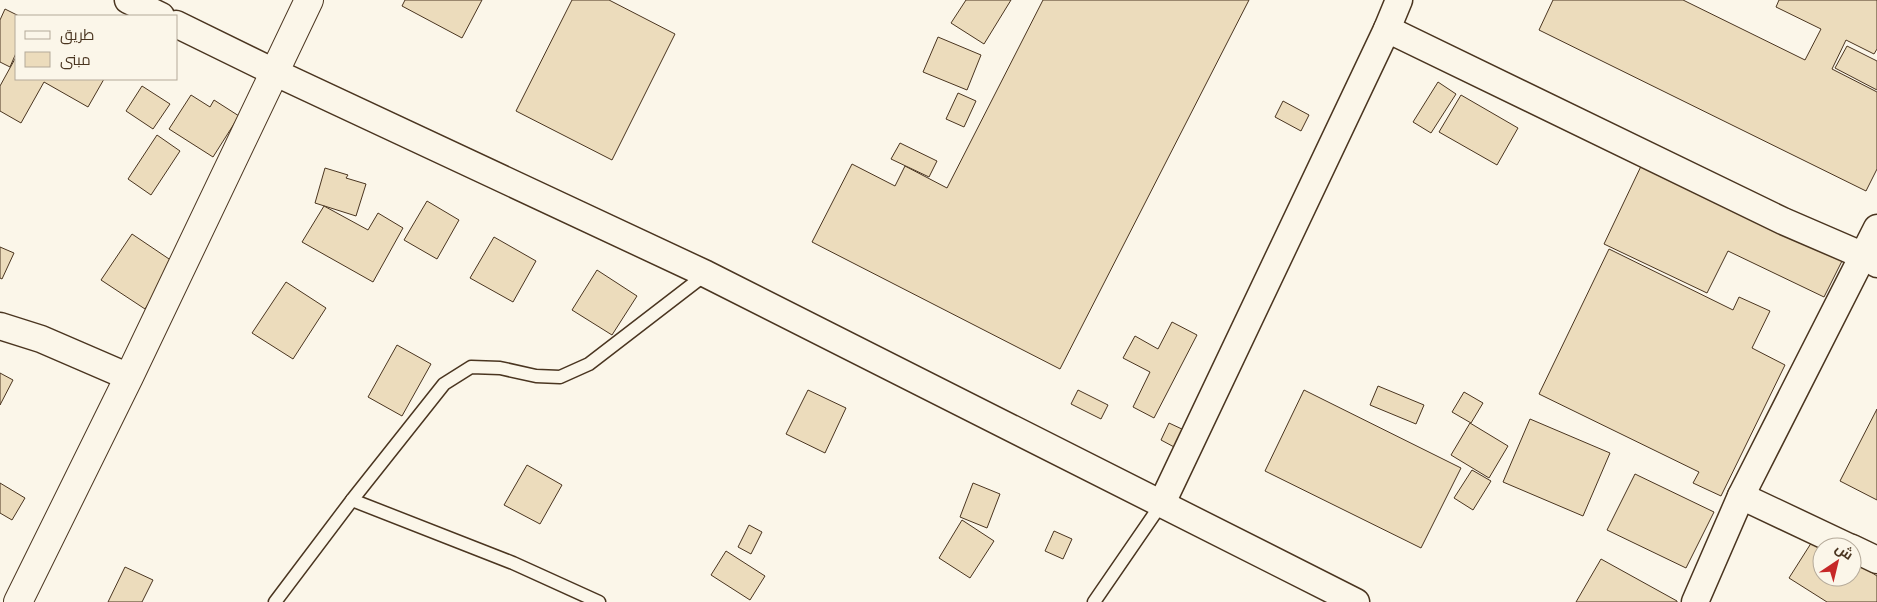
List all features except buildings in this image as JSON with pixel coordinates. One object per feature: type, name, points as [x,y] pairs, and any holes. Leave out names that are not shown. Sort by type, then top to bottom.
[{"type":"street","points":[[128,0],[159,15]]},
{"type":"street","points":[[18,602],[129,377],[309,0]]},
{"type":"street","points":[[1162,503],[1387,29],[1398,0]]},
{"type":"street","points":[[178,25],[274,72],[706,274],[1356,602]]},
{"type":"street","points":[[1387,29],[1783,221],[1870,260]]},
{"type":"street","points":[[1695,602],[1741,496],[1870,260],[1877,228]]},
{"type":"street","points":[[0,326],[41,339],[129,377]]},
{"type":"street","points":[[1741,496],[1827,537]]},
{"type":"street","points":[[1862,553],[1877,560]]},
{"type":"lane","points":[[276,602],[352,500],[444,384],[471,367],[500,368],[536,376],[560,377],[589,364],[706,274]]},
{"type":"lane","points":[[352,500],[513,563],[599,602]]},
{"type":"lane","points":[[1094,602],[1162,503]]}]
